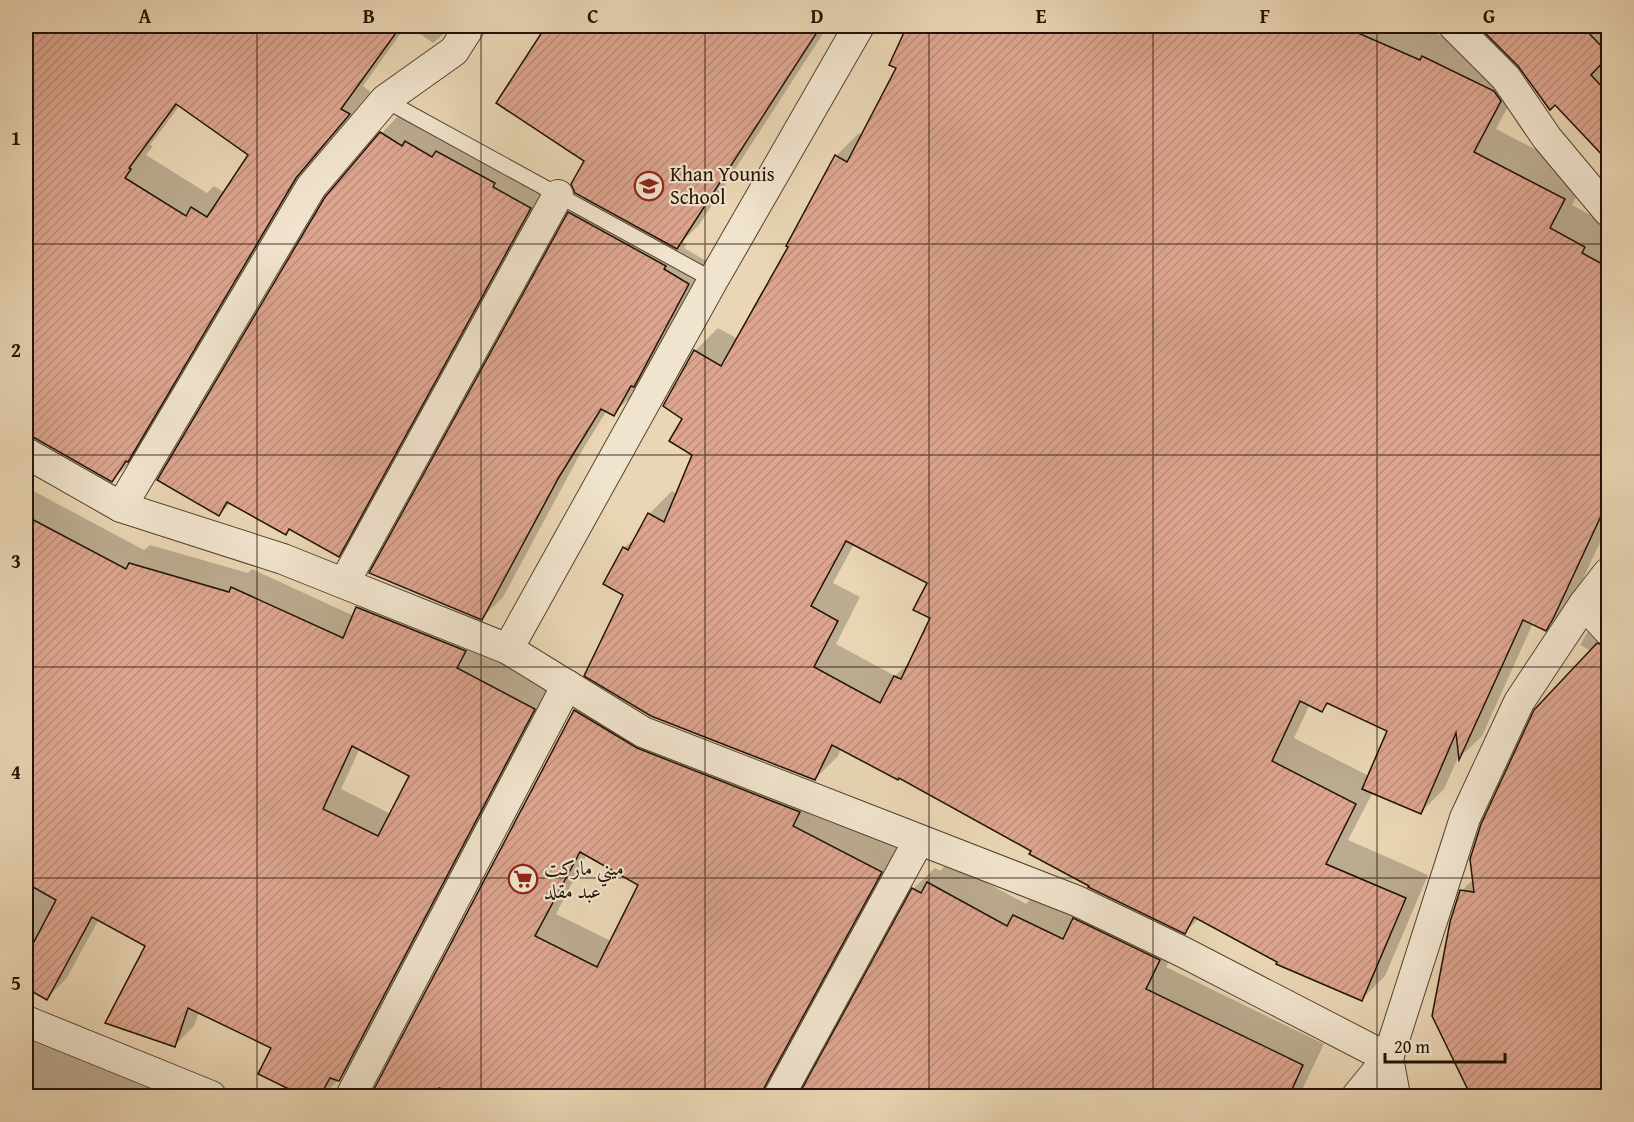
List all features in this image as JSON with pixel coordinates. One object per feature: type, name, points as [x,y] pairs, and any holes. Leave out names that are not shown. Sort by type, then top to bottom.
[{"type":"street","points":[[121,507],[311,186],[385,100],[454,51],[470,26]]},
{"type":"street","points":[[508,649],[712,280],[859,26]]},
{"type":"street","points":[[1454,26],[1506,78],[1547,138],[1608,211]]},
{"type":"street","points":[[344,583],[558,195]]},
{"type":"street","points":[[26,453],[121,507],[283,559],[508,649],[643,732],[1077,901],[1183,952],[1388,1058]]},
{"type":"street","points":[[1357,1096],[1388,1058],[1465,818],[1519,702],[1584,604],[1608,573]]},
{"type":"street","points":[[1584,604],[1608,630]]},
{"type":"street","points":[[351,1096],[567,685]]},
{"type":"street","points":[[779,1096],[919,840]]},
{"type":"street","points":[[26,1021],[211,1096]]},
{"type":"street","points":[[1388,1058],[1395,1096]]},
{"type":"lane","points":[[385,100],[712,280]]},
{"type":"building","points":[[26,26],[401,26],[341,109],[350,114],[296,178],[128,462],[126,461],[112,482],[26,433]],"holes":[[[176,104],[248,155],[207,217],[191,207],[186,216],[125,178],[131,169],[129,168]]]},
{"type":"building","name":"Khan Younis School","points":[[546,26],[821,26],[677,249],[575,193],[571,184],[584,161],[496,103]]},
{"type":"building","points":[[907,26],[1342,26],[1420,60],[1422,56],[1494,91],[1501,101],[1474,152],[1565,199],[1550,228],[1585,247],[1582,253],[1608,267],[1608,501],[1546,631],[1523,620],[1459,760],[1456,733],[1421,814],[1362,789],[1387,731],[1327,703],[1322,712],[1300,701],[1272,761],[1356,804],[1326,864],[1406,898],[1362,1001],[1276,964],[1277,962],[1194,917],[1185,934],[1088,887],[1029,854],[1031,851],[899,778],[898,780],[832,745],[815,780],[651,716],[584,676],[623,595],[603,584],[623,547],[628,550],[648,513],[664,522],[692,455],[669,441],[682,419],[663,406],[694,350],[721,366],[788,247],[786,246],[835,155],[847,162],[896,68],[889,65]],"holes":[[[846,541],[927,583],[913,610],[930,618],[901,679],[894,676],[880,703],[814,667],[838,621],[811,606]]]},
{"type":"building","points":[[1478,26],[1582,26],[1608,53],[1608,57],[1591,75],[1608,93],[1608,161],[1555,105],[1550,110],[1518,66]]},
{"type":"building","points":[[380,132],[402,146],[405,141],[432,157],[436,151],[495,183],[493,187],[531,208],[339,557],[289,529],[286,535],[227,502],[219,516],[157,480],[325,197]]},
{"type":"building","points":[[568,212],[666,266],[664,269],[689,284],[634,387],[631,386],[614,416],[601,409],[559,477],[482,620],[369,573]]},
{"type":"building","points":[[26,516],[126,569],[129,563],[229,592],[231,587],[343,638],[356,607],[466,651],[457,668],[535,709],[339,1081],[330,1078],[320,1096],[303,1096],[258,1074],[271,1048],[188,1008],[175,1047],[105,1023],[145,946],[92,917],[47,1000],[26,988],[26,957],[56,900],[26,883]],"holes":[[[352,746],[409,776],[378,836],[323,809]]]},
{"type":"building","points":[[1597,643],[1608,647],[1608,1096],[1471,1096],[1432,1016],[1450,922],[1460,890],[1474,892],[1470,859],[1481,824],[1534,710]]},
{"type":"building","points":[[574,710],[637,748],[800,812],[793,826],[882,872],[764,1088],[762,1096],[464,1096],[439,1088],[436,1096],[381,1096],[372,1093]],"holes":[[[580,852],[638,885],[597,967],[535,936]]]},
{"type":"building","points":[[927,882],[1007,926],[1013,915],[1063,939],[1073,918],[1160,960],[1146,989],[1303,1065],[1289,1096],[798,1096],[912,888],[921,893]]},
{"type":"place","name":"Khan Younis School","points":[[649,186]]},
{"type":"place","name":"ميني ماركت عبد مقلد","points":[[523,879]]}]
